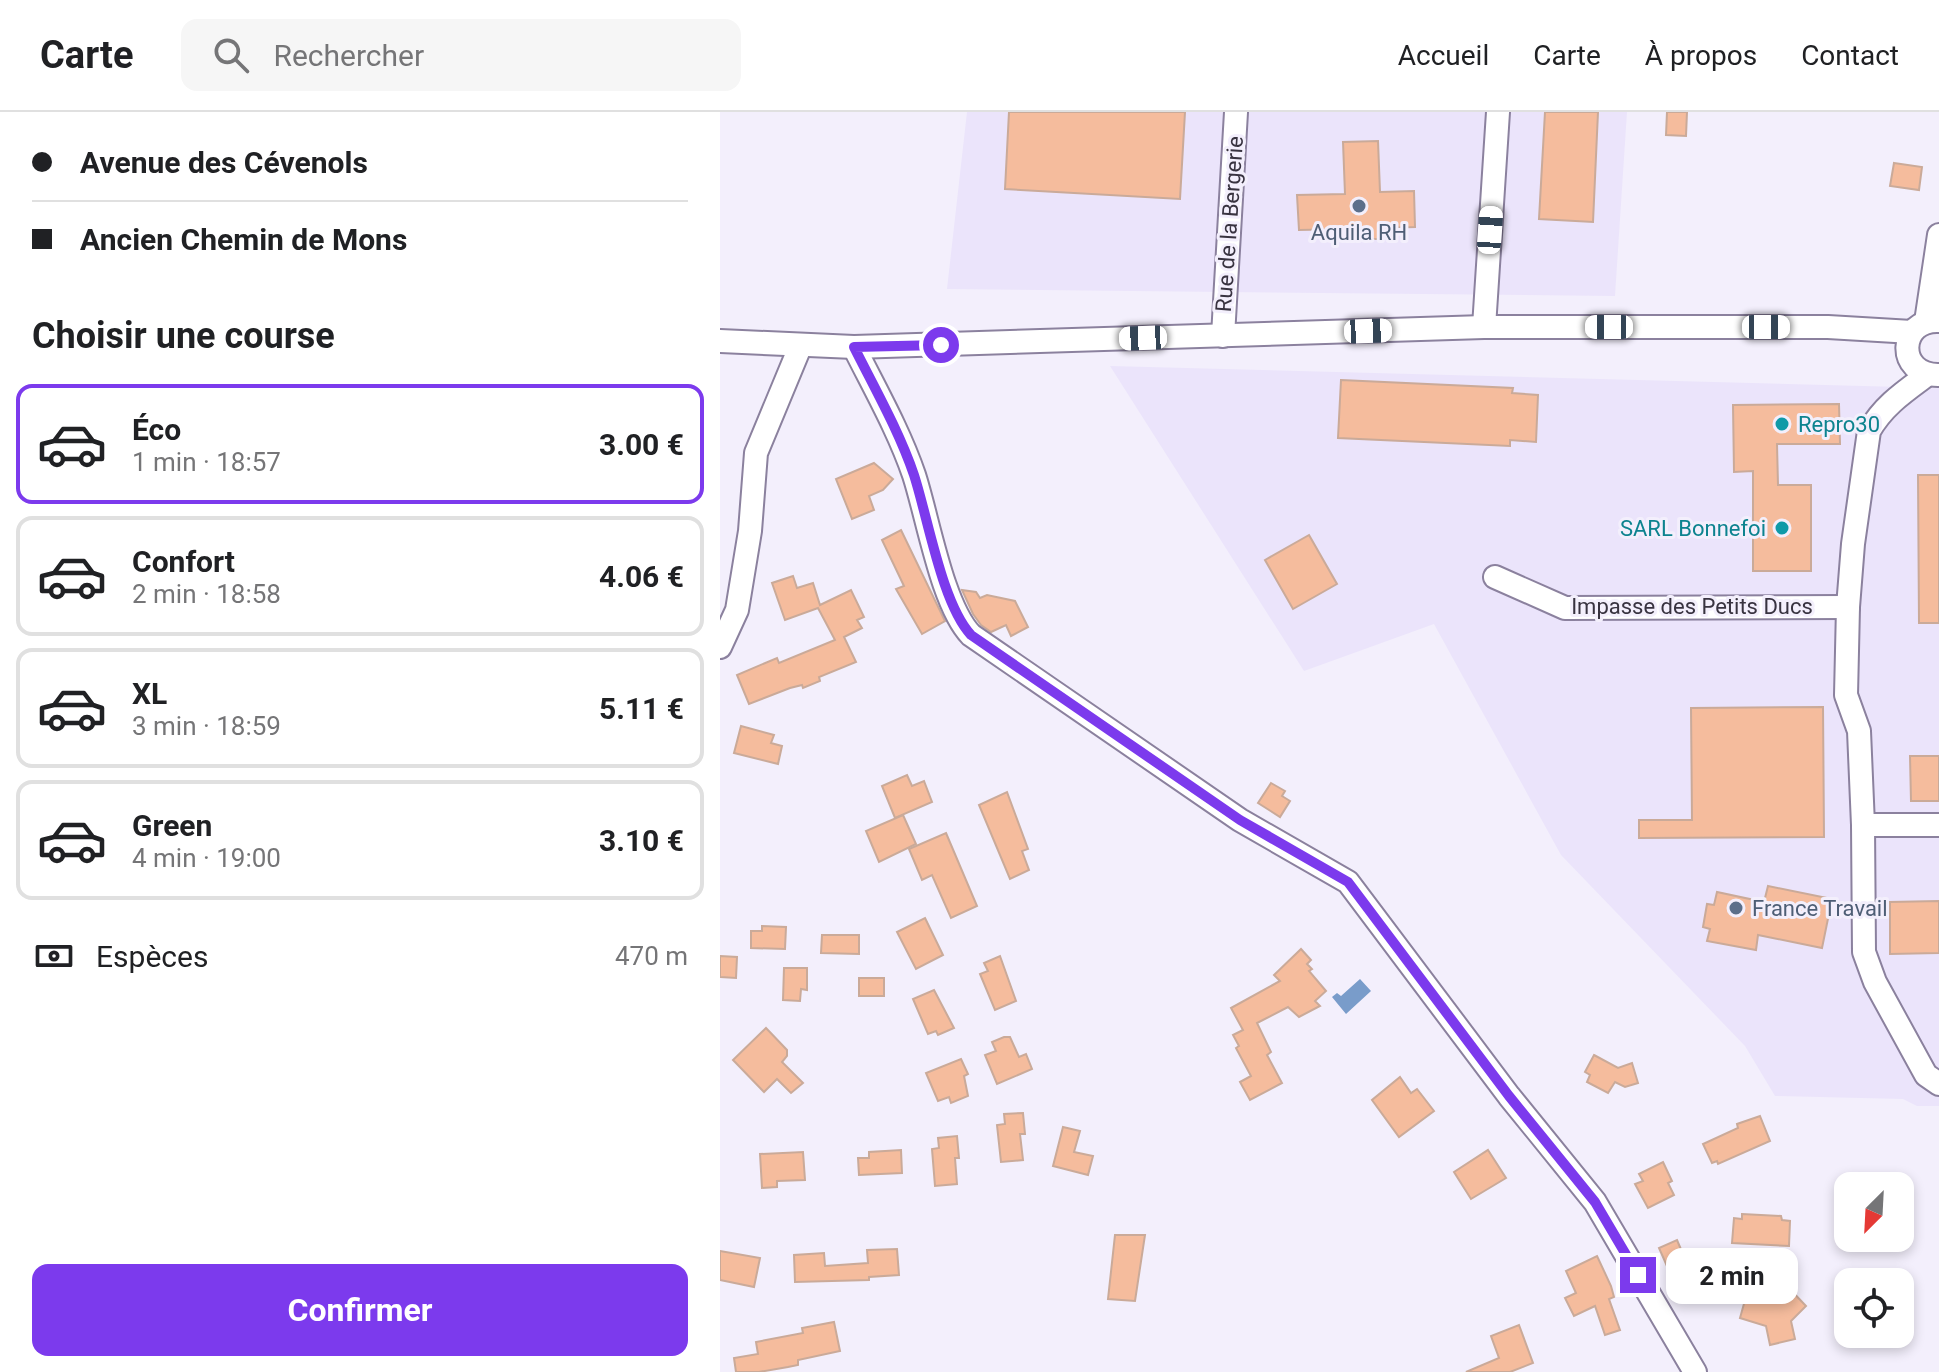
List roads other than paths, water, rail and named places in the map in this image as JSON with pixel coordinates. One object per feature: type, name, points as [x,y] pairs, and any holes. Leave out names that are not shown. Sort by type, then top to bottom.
[{"type":"street","name":"Rue de la Bergerie","points":[[1223,336],[1236,112]]},
{"type":"street","points":[[1484,327],[1498,112]]},
{"type":"street","points":[[1922,367],[1907,347],[1926,325],[1939,235]]},
{"type":"street","points":[[720,341],[800,347],[854,347],[1484,327],[1926,325]]},
{"type":"street","points":[[1828,327],[1922,367]]},
{"type":"street","points":[[720,647],[737,610],[750,531],[756,453],[800,347]]},
{"type":"street","points":[[854,347],[913,472],[951,602],[961,624],[971,635],[1240,820],[1348,882],[1509,1096],[1595,1202],[1695,1372]]},
{"type":"street","points":[[1922,367],[1877,416],[1869,431],[1853,544],[1846,695],[1859,731],[1864,952],[1875,982],[1926,1075],[1939,1084]]},
{"type":"street","name":"Impasse des Petits Ducs","points":[[1495,577],[1565,608],[1848,607]]},
{"type":"street","points":[[1863,825],[1939,825]]},
{"type":"water","points":[[1360,979],[1371,991],[1346,1014],[1332,997],[1337,993],[1341,996]]},
{"type":"place","name":"Aquila RH","points":[[1359,206]]},
{"type":"place","name":"Repro30","points":[[1782,424]]},
{"type":"place","name":"SARL Bonnefoi","points":[[1782,528]]},
{"type":"place","name":"France Travail","points":[[1736,908]]}]
